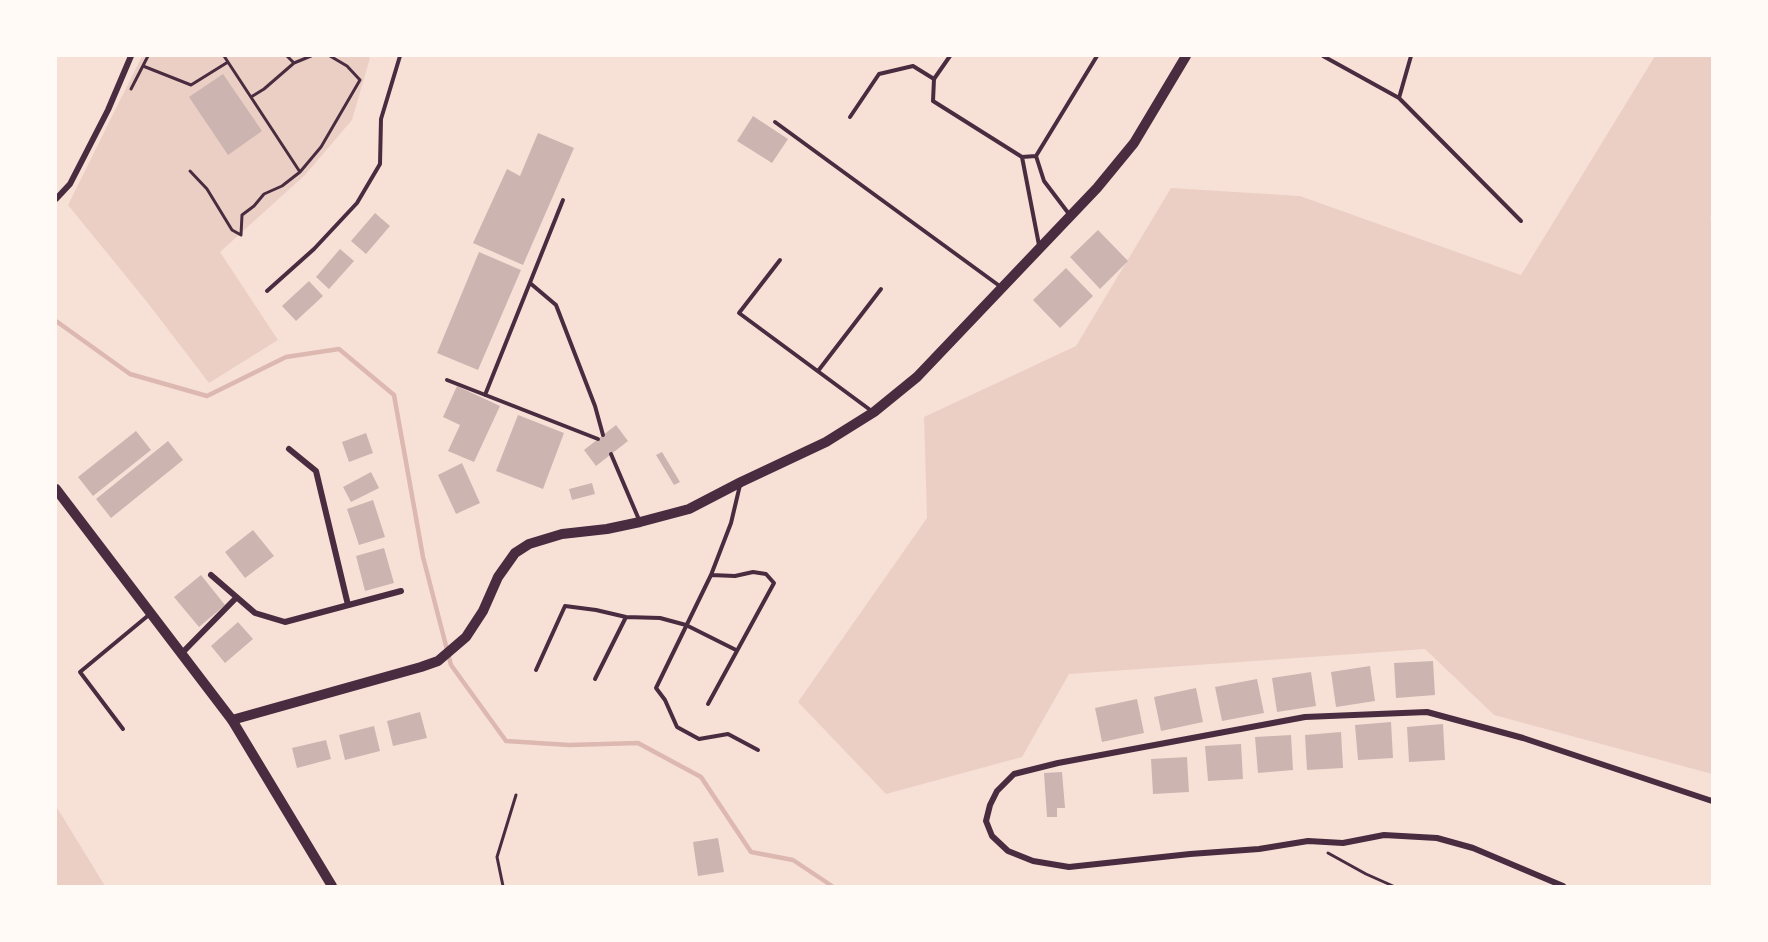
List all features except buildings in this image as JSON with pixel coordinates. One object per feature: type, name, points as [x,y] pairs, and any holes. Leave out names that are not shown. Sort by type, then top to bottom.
[{"type":"street","points":[[56,199],[70,183],[108,110],[131,56]]},
{"type":"street","points":[[232,720],[438,661],[466,638],[483,611],[498,577],[515,553],[529,544],[562,534],[607,529],[688,509],[826,442],[874,412],[917,377],[1071,216],[1134,143],[1186,56]]},
{"type":"street","points":[[289,449],[316,471],[348,605]]},
{"type":"street","points":[[56,489],[232,720],[332,886]]},
{"type":"street","points":[[211,575],[255,613],[285,622],[401,591]]},
{"type":"street","points":[[182,653],[236,598]]},
{"type":"street","points":[[1563,886],[1473,848],[1437,838],[1384,835],[1343,843],[1308,841],[1258,849],[1069,867],[1033,861],[1008,851],[992,836],[986,821],[997,791],[1014,774],[1305,717],[1427,712],[1523,738],[1713,801]]},
{"type":"lane","points":[[267,291],[314,249],[357,203],[380,164],[381,119],[400,56]]},
{"type":"lane","points":[[950,56],[934,79],[933,101],[1022,157],[1036,156]]},
{"type":"lane","points":[[1071,216],[1044,181],[1036,156],[1097,56]]},
{"type":"lane","points":[[1323,56],[1399,98],[1521,221]]},
{"type":"lane","points":[[1399,98],[1411,56]]},
{"type":"lane","points":[[850,117],[879,74],[913,66],[934,79]]},
{"type":"lane","points":[[776,122],[1001,288]]},
{"type":"lane","points":[[1022,157],[1040,249]]},
{"type":"lane","points":[[485,394],[563,200]]},
{"type":"lane","points":[[780,260],[739,313],[874,412]]},
{"type":"lane","points":[[530,283],[556,305],[595,406],[603,435]]},
{"type":"lane","points":[[818,371],[881,289]]},
{"type":"lane","points":[[447,380],[598,439]]},
{"type":"lane","points":[[611,454],[640,522]]},
{"type":"lane","points":[[741,482],[731,523],[711,575],[656,688],[665,700],[677,727],[699,739],[728,734],[759,750]]},
{"type":"lane","points":[[708,704],[774,583],[766,574],[753,572],[735,576],[711,575]]},
{"type":"lane","points":[[536,670],[565,606],[626,617],[660,618],[686,625],[736,650]]},
{"type":"lane","points":[[123,729],[80,672],[151,613]]},
{"type":"lane","points":[[595,679],[626,617]]},
{"type":"path","points":[[131,89],[148,56]]},
{"type":"path","points":[[224,56],[300,172]]},
{"type":"path","points":[[287,56],[294,63]]},
{"type":"path","points":[[252,97],[294,63],[311,56]]},
{"type":"path","points":[[190,171],[207,189],[232,230],[241,235],[242,215],[264,194],[282,186],[300,172],[321,147],[360,80],[337,58],[330,56]]},
{"type":"path","points":[[142,66],[191,85],[228,62]]},
{"type":"path","points":[[503,886],[497,857],[516,795]]},
{"type":"path","points":[[1327,852],[1393,886]]},
{"type":"shaded area","points":[[142,56],[368,56],[370,58],[352,120],[305,175],[220,252],[278,340],[209,383],[68,205]]},
{"type":"shaded area","points":[[1655,56],[1712,56],[1712,215],[1710,218],[1712,220],[1712,774],[1494,715],[1425,649],[1069,674],[1022,757],[886,794],[798,702],[927,518],[924,417],[1076,346],[1171,188],[1300,196],[1521,275]]},
{"type":"shaded area","points":[[56,806],[105,886],[56,886]]},
{"type":"waterway","points":[[56,321],[130,374],[207,396],[286,357],[339,349],[394,395],[423,557],[451,665],[506,741],[569,745],[638,743],[701,777],[751,852],[793,860],[832,886]]}]
